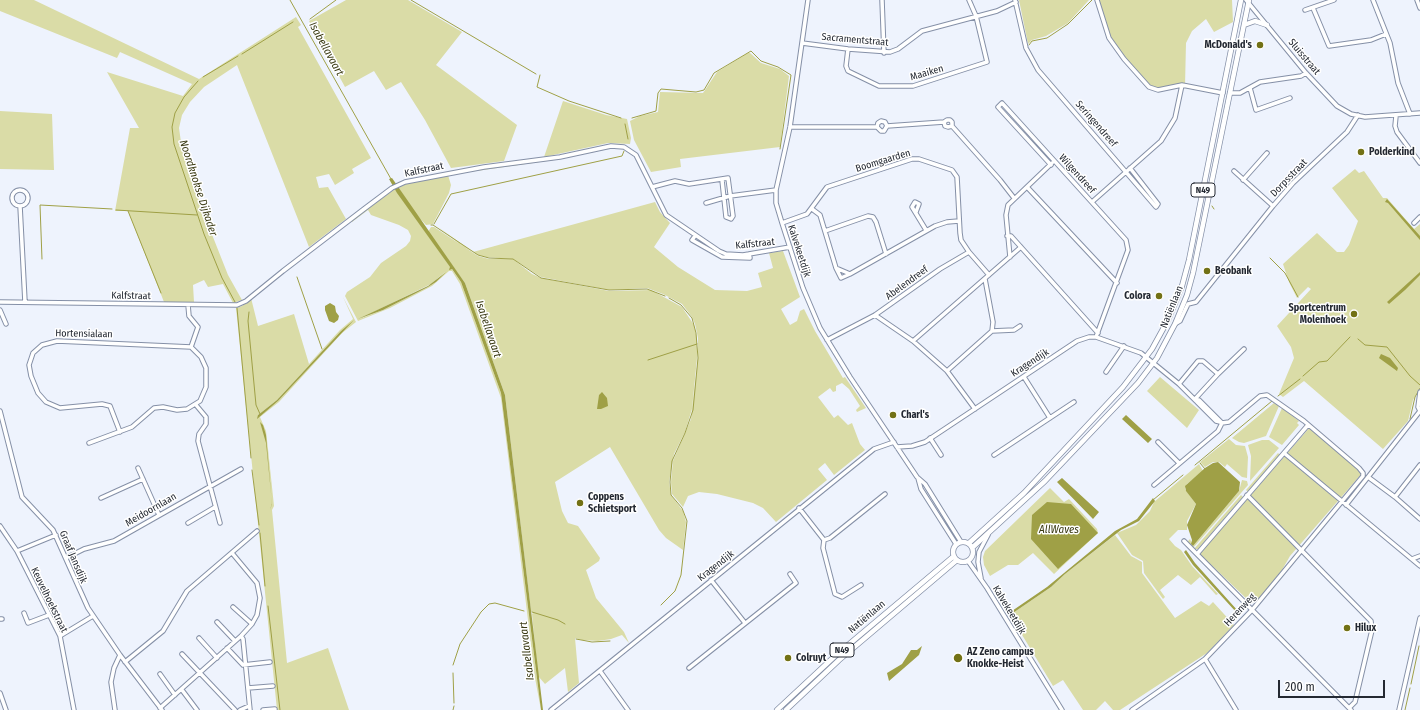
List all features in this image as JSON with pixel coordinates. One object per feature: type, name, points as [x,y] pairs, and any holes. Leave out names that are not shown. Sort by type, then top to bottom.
[{"type":"main road","name":"Natiënlaan","points":[[971,545],[1055,462],[1123,387],[1146,358],[1168,320],[1182,286],[1193,241],[1241,0]]},
{"type":"main road","name":"Natiënlaan","points":[[971,545],[989,533],[1050,476],[1134,387],[1153,363],[1175,324],[1187,295],[1248,1]]},
{"type":"main road","points":[[1244,25],[1255,21],[1267,25]]},
{"type":"main road","points":[[968,561],[956,558],[954,548],[959,543],[971,545]]},
{"type":"main road","name":"N49","points":[[968,561],[973,555],[971,545]]},
{"type":"main road","name":"Natiënlaan","points":[[777,710],[835,656],[956,558]]},
{"type":"main road","name":"Natiënlaan","points":[[786,710],[830,669],[956,558]]},
{"type":"street","name":"Kalvekeetdijk","points":[[808,0],[796,75],[790,127],[776,190],[776,203],[808,301],[827,340],[917,477],[921,489],[959,543]]},
{"type":"street","points":[[882,0],[884,53]]},
{"type":"street","points":[[969,0],[976,16]]},
{"type":"street","points":[[1097,0],[1109,38],[1146,84],[1158,90],[1182,85],[1223,93]]},
{"type":"street","points":[[1305,10],[1334,0]]},
{"type":"street","points":[[1373,0],[1386,34],[1398,83],[1410,114]]},
{"type":"street","points":[[1417,0],[1420,8]]},
{"type":"street","name":"Sacramentstraat","points":[[802,43],[848,50],[884,53],[898,49],[922,31],[998,11],[1016,1]]},
{"type":"street","name":"Seringendreef","points":[[1016,1],[1026,48],[1038,70],[1096,135],[1126,173],[1156,207],[1158,204],[1130,168]]},
{"type":"street","name":"Sluisstraat","points":[[1248,1],[1331,102],[1342,109],[1358,115]]},
{"type":"street","points":[[1313,8],[1329,46],[1371,40],[1386,34]]},
{"type":"street","name":"Maaiken","points":[[848,50],[846,66],[848,71],[877,86],[913,86],[987,62],[976,16]]},
{"type":"street","points":[[1230,93],[1240,93],[1260,82],[1301,76],[1306,73]]},
{"type":"street","points":[[1092,202],[1126,173],[1166,135],[1175,118],[1182,85]]},
{"type":"street","points":[[1250,88],[1256,110],[1290,98]]},
{"type":"street","name":"Wilgendreef","points":[[1050,164],[998,107],[1002,103],[1126,240],[1128,250],[1096,337]]},
{"type":"street","points":[[1358,115],[1365,117],[1396,116],[1420,113]]},
{"type":"street","name":"Dorpsstraat","points":[[1175,324],[1180,321],[1188,304],[1192,302],[1293,183],[1347,132],[1358,115]]},
{"type":"street","points":[[1396,116],[1395,126],[1397,132],[1420,163]]},
{"type":"street","points":[[887,126],[944,122],[950,120],[952,122],[952,126],[1014,198]]},
{"type":"street","points":[[877,127],[878,123],[881,121],[885,122],[887,126]]},
{"type":"street","points":[[944,122],[945,126],[952,126]]},
{"type":"street","points":[[790,127],[877,127],[878,130],[884,131],[887,126]]},
{"type":"street","name":"Kalfstraat","points":[[0,302],[233,306],[243,303],[309,250],[398,185],[413,180],[447,173],[560,157],[616,146],[628,149],[636,155],[666,215],[695,236],[692,240],[722,258],[750,258],[750,254],[790,247]]},
{"type":"street","points":[[1243,180],[1267,154]]},
{"type":"street","name":"Boomgaarden","points":[[782,223],[807,214],[827,187],[912,159],[919,159],[952,170],[957,177],[961,240],[969,252]]},
{"type":"street","points":[[1010,257],[1006,211],[1014,198],[1055,161]]},
{"type":"street","points":[[1234,171],[1273,206]]},
{"type":"street","points":[[652,187],[675,181],[689,184],[728,178],[733,216],[731,219],[726,217],[722,180]]},
{"type":"street","points":[[1027,187],[1116,283]]},
{"type":"street","points":[[20,190],[26,192],[28,198],[26,204],[20,206],[14,204],[12,198],[14,192],[20,190]]},
{"type":"street","points":[[706,203],[730,196],[776,190]]},
{"type":"street","points":[[20,206],[25,302]]},
{"type":"street","points":[[812,209],[820,215],[836,268],[841,278],[886,254],[926,230],[941,223],[959,221]]},
{"type":"street","points":[[916,212],[926,230]]},
{"type":"street","points":[[825,231],[868,216],[872,217],[876,222],[886,254]]},
{"type":"street","points":[[1414,223],[1420,217]]},
{"type":"street","points":[[1007,236],[1011,236],[1098,333]]},
{"type":"street","points":[[913,341],[1020,247]]},
{"type":"street","points":[[969,252],[989,275]]},
{"type":"street","name":"Abelendreef","points":[[827,340],[875,315],[940,269],[969,252]]},
{"type":"street","points":[[836,268],[850,274]]},
{"type":"street","points":[[947,371],[992,330],[993,322],[985,279]]},
{"type":"street","points":[[1187,295],[1192,302]]},
{"type":"street","points":[[89,443],[132,427],[151,409],[158,407],[187,410],[196,405],[203,396],[206,387],[206,368],[201,356],[191,347],[198,327],[189,316],[188,305]]},
{"type":"street","points":[[0,310],[6,324]]},
{"type":"street","points":[[875,315],[913,341],[947,371],[975,409]]},
{"type":"street","points":[[992,330],[1014,330],[1020,326]]},
{"type":"street","points":[[1096,337],[1137,351],[1179,384],[1196,400],[1199,400],[1219,418],[1221,423],[1218,431],[1154,485]]},
{"type":"street","name":"Kragendijk","points":[[898,447],[912,446],[930,438],[1081,339],[1096,337]]},
{"type":"street","name":"Hortensialaan","points":[[120,432],[110,406],[102,404],[60,408],[46,402],[38,393],[31,376],[29,365],[33,353],[42,344],[57,341],[191,347]]},
{"type":"street","points":[[1106,372],[1124,346]]},
{"type":"street","points":[[1196,400],[1218,374],[1244,349]]},
{"type":"street","points":[[1179,384],[1198,361],[1203,360],[1218,374]]},
{"type":"street","points":[[1024,377],[1050,418]]},
{"type":"street","name":"Herenweg","points":[[1132,710],[1205,659],[1252,610],[1286,571],[1301,550],[1368,477],[1420,411],[1418,407],[1420,392]]},
{"type":"street","points":[[1221,423],[1229,422],[1264,395],[1270,397],[1308,425],[1363,472],[1361,479],[1344,504]]},
{"type":"street","points":[[994,456],[1074,402]]},
{"type":"street","points":[[196,405],[206,417],[206,424],[199,434],[198,441],[220,522]]},
{"type":"street","name":"Graaf Jansdijk","points":[[0,412],[21,494],[27,503],[50,526],[56,535],[80,592],[93,616],[125,662],[161,709]]},
{"type":"street","points":[[1196,554],[1308,425]]},
{"type":"street","points":[[930,438],[941,455]]},
{"type":"street","name":"Kragendijk","points":[[551,710],[874,449],[894,442]]},
{"type":"street","points":[[1158,442],[1180,464]]},
{"type":"street","points":[[1284,453],[1420,566]]},
{"type":"street","points":[[1395,497],[1420,465]]},
{"type":"street","points":[[138,468],[159,515]]},
{"type":"street","name":"Meidoornlaan","points":[[66,558],[84,549],[114,541],[241,469]]},
{"type":"street","points":[[1368,477],[1395,497],[1420,519]]},
{"type":"street","points":[[101,498],[144,479]]},
{"type":"street","points":[[824,540],[830,538],[885,494]]},
{"type":"street","points":[[1184,541],[1350,709],[1355,702],[1372,625],[1366,616],[1248,495]]},
{"type":"street","points":[[188,523],[215,507]]},
{"type":"street","points":[[800,508],[824,540],[823,548],[837,596],[842,597],[861,585]]},
{"type":"street","name":"Keuvelhoekstraat","points":[[0,526],[17,551],[60,636],[74,710]]},
{"type":"street","points":[[125,662],[163,631],[187,592],[257,530]]},
{"type":"street","name":"Kalvekeetdijk","points":[[982,580],[978,562],[979,552],[989,533]]},
{"type":"street","points":[[17,551],[56,535]]},
{"type":"street","points":[[161,709],[241,636],[252,624],[259,609],[259,590],[253,576],[232,552]]},
{"type":"street","points":[[1412,559],[1420,556]]},
{"type":"street","name":"Kalvekeetdijk","points":[[968,561],[982,580],[1062,710]]},
{"type":"street","points":[[689,668],[796,583],[790,574]]},
{"type":"street","points":[[711,580],[745,623]]},
{"type":"street","points":[[233,607],[252,624]]},
{"type":"street","points":[[24,613],[28,623],[49,615]]},
{"type":"street","points":[[60,636],[93,616]]},
{"type":"street","points":[[1399,710],[1420,618]]},
{"type":"street","points":[[217,622],[235,641]]},
{"type":"street","points":[[240,710],[250,708],[243,639],[241,636]]},
{"type":"street","points":[[199,638],[217,658]]},
{"type":"street","points":[[227,648],[243,665],[270,662]]},
{"type":"street","points":[[182,654],[235,710]]},
{"type":"street","points":[[115,710],[111,682],[114,668],[120,655]]},
{"type":"street","points":[[1205,659],[1236,710]]},
{"type":"street","points":[[600,671],[628,710]]},
{"type":"street","points":[[160,674],[175,695]]},
{"type":"street","points":[[248,688],[273,686]]},
{"type":"street","points":[[182,690],[197,710]]},
{"type":"street","points":[[0,693],[6,710]]},
{"type":"street","points":[[263,710],[275,709]]},
{"type":"green space","points":[[0,0],[34,0],[199,79],[296,17],[301,25],[298,27],[371,158],[352,169],[354,173],[335,185],[329,174],[316,177],[319,188],[328,187],[346,219],[309,247],[237,65],[204,87],[190,102],[182,115],[179,128],[181,142],[192,180],[211,232],[228,275],[242,300],[233,303],[223,284],[208,287],[204,280],[193,285],[194,302],[164,302],[128,211],[115,211],[130,128],[139,128],[107,72],[183,96],[192,84],[120,52],[117,58],[0,11]]},
{"type":"green space","points":[[346,0],[408,0],[462,32],[436,65],[517,125],[504,161],[451,168],[425,120],[401,82],[386,90],[374,71],[345,87],[309,21]]},
{"type":"green space","points":[[1019,0],[1089,0],[1068,23],[1046,36],[1032,40],[1028,44]]},
{"type":"green space","points":[[1098,0],[1232,0],[1233,22],[1214,32],[1206,19],[1192,31],[1186,43],[1185,86],[1165,89],[1149,87],[1109,38]]},
{"type":"green space","points":[[750,53],[761,63],[780,69],[789,76],[780,147],[680,159],[681,167],[651,172],[634,140],[630,121],[640,116],[658,112],[660,92],[703,93],[717,72]]},
{"type":"green space","points":[[563,101],[606,115],[627,119],[631,138],[630,144],[608,143],[544,157]]},
{"type":"green space","points":[[0,111],[52,114],[54,170],[0,169]]},
{"type":"green space","points":[[608,148],[622,149],[608,149],[561,159],[448,175],[451,185],[449,193],[433,224],[426,225],[415,213],[398,187],[404,184],[462,172]]},
{"type":"green space","name":"Sportcentrum Molenhoek","points":[[1355,169],[1359,173],[1364,171],[1383,198],[1387,198],[1414,229],[1420,224],[1420,387],[1413,400],[1408,421],[1383,449],[1304,381],[1283,397],[1279,394],[1294,358],[1291,347],[1277,326],[1311,289],[1308,287],[1297,298],[1289,282],[1283,264],[1317,233],[1337,252],[1344,252],[1349,245],[1358,221],[1332,188]]},
{"type":"green space","points":[[395,189],[461,282],[501,393],[541,710],[535,678],[501,398],[460,284],[452,271],[449,271],[432,286],[390,308],[358,321],[345,296],[347,292],[370,277],[381,263],[406,246],[410,241],[411,236],[408,230],[399,225],[371,215],[368,210],[352,222],[352,220]],"holes":[[[445,272],[436,282],[383,310],[359,319],[431,284]]]},
{"type":"green space","points":[[655,202],[660,212],[670,223],[654,247],[678,267],[715,290],[747,291],[762,287],[758,273],[773,268],[769,253],[783,251],[800,297],[781,309],[790,325],[797,321],[800,311],[804,309],[815,331],[843,378],[845,377],[866,408],[857,412],[856,410],[860,406],[849,389],[842,383],[836,386],[836,391],[833,392],[830,388],[818,397],[834,418],[838,415],[848,425],[852,423],[860,444],[865,450],[834,475],[825,463],[818,469],[827,480],[776,522],[763,508],[753,503],[717,494],[699,492],[688,496],[683,507],[672,494],[671,482],[673,461],[691,419],[698,358],[698,338],[695,324],[692,317],[682,304],[647,288],[609,290],[541,277],[513,259],[478,255],[461,245],[438,227],[473,252]]},
{"type":"green space","points":[[431,227],[434,227],[478,256],[489,259],[513,259],[532,274],[541,278],[609,291],[651,290],[682,307],[694,325],[697,339],[697,358],[692,409],[685,432],[674,454],[669,482],[671,495],[683,511],[686,522],[683,550],[666,538],[659,530],[610,447],[555,482],[562,511],[568,523],[578,526],[600,558],[599,561],[586,570],[596,598],[624,632],[629,643],[622,635],[611,639],[598,641],[575,638],[579,683],[568,692],[565,668],[545,684],[538,676],[533,613],[531,611],[505,395],[465,283],[428,232]]},
{"type":"green space","points":[[343,297],[356,322],[342,333],[279,402],[260,417],[266,431],[268,449],[274,506],[272,510],[287,663],[328,648],[349,710],[277,710],[236,308],[242,306],[251,298],[258,326],[294,314],[309,364],[340,330],[353,319]],"holes":[[[347,327],[278,401],[259,417],[258,415],[277,400],[341,331]]]},
{"type":"green space","points":[[1160,377],[1199,410],[1187,428],[1147,391]]},
{"type":"green space","points":[[1274,403],[1279,406],[1266,436],[1244,443],[1232,438]]},
{"type":"green space","points":[[1282,408],[1299,421],[1297,423],[1299,425],[1282,445],[1269,437]]},
{"type":"green space","points":[[1311,426],[1364,471],[1290,556],[1282,570],[1257,601],[1251,603],[1201,555],[1201,552]]},
{"type":"green space","points":[[1229,439],[1236,445],[1245,446],[1248,457],[1247,478],[1242,477],[1227,464],[1225,467],[1219,462],[1213,462],[1205,467],[1200,462]]},
{"type":"green space","points":[[1262,440],[1269,440],[1279,448],[1250,481],[1251,456],[1248,445]]},
{"type":"green space","points":[[1278,453],[1280,455],[1248,492],[1246,490]]},
{"type":"green space","points":[[1199,464],[1203,471],[1187,484],[1185,489],[1196,504],[1187,521],[1187,530],[1178,530],[1169,539],[1181,550],[1192,566],[1218,594],[1216,595],[1200,577],[1191,585],[1178,575],[1160,590],[1165,597],[1163,599],[1144,573],[1143,561],[1132,555],[1117,533],[1136,525],[1150,511],[1154,502]]},
{"type":"green space","points":[[1242,480],[1247,481],[1248,485],[1193,548],[1187,542],[1190,539],[1193,546],[1239,491]]},
{"type":"green space","points":[[1050,488],[1064,502],[1069,499],[1097,529],[1098,533],[1054,574],[1033,553],[1018,565],[1008,565],[990,576],[984,565],[983,557],[985,551]]},
{"type":"green space","points":[[1241,495],[1243,497],[1198,549],[1194,549]]},
{"type":"green space","points":[[1115,535],[1131,556],[1142,562],[1142,573],[1175,618],[1201,601],[1209,606],[1213,602],[1234,625],[1207,653],[1120,710],[1113,710],[1105,701],[1096,710],[1083,710],[1063,680],[1053,686],[1010,615],[1051,587],[1065,574]]},
{"type":"water","points":[[392,178],[465,283],[505,395],[543,710],[541,710],[501,393],[461,282],[452,269],[449,270],[450,267],[397,193],[389,179]]},
{"type":"water","points":[[1387,199],[1420,236],[1420,240],[1388,203],[1385,202]]},
{"type":"water","points":[[446,272],[436,282],[428,287],[383,310],[358,319],[428,286]]},
{"type":"water","points":[[1420,272],[1420,275],[1405,290],[1389,304],[1387,302]]},
{"type":"water","points":[[330,303],[335,306],[336,312],[339,316],[338,320],[334,323],[329,321],[325,310],[325,306]]},
{"type":"water","points":[[354,320],[278,401],[257,419],[258,415],[277,400],[341,331]]},
{"type":"water","points":[[1381,354],[1390,358],[1398,368],[1397,371],[1379,358]]},
{"type":"water","points":[[602,392],[607,398],[608,406],[597,409],[599,395]]},
{"type":"water","points":[[1126,415],[1152,439],[1148,443],[1122,419]]},
{"type":"water","points":[[260,422],[263,425],[266,435],[271,496],[266,443]]},
{"type":"water","points":[[1218,462],[1240,482],[1239,491],[1193,546],[1191,544],[1192,540],[1187,525],[1196,504],[1186,491],[1185,486],[1205,468]]},
{"type":"water","points":[[1062,478],[1099,512],[1093,519],[1057,482]]},
{"type":"water","points":[[1153,498],[1155,501],[1139,521],[1121,530],[1065,574],[1051,587],[1010,615],[1009,613],[1047,587],[1115,531],[1137,519]]},
{"type":"water","name":"AllWaves","points":[[1047,502],[1071,504],[1098,533],[1058,569],[1031,539],[1032,515]]},
{"type":"water","points":[[1186,550],[1195,563],[1238,611],[1236,612],[1193,565],[1184,552]]},
{"type":"water","points":[[922,646],[919,655],[889,681],[887,673],[902,664],[911,650],[917,650]]},
{"type":"waterway","name":"Isabellavaart","points":[[290,0],[391,179]]},
{"type":"waterway","points":[[310,19],[336,0]]},
{"type":"waterway","points":[[411,0],[536,74]]},
{"type":"waterway","points":[[1029,45],[1032,41],[1047,38],[1068,24],[1092,0]]},
{"type":"waterway","name":"Noordknokse Dijkader","points":[[242,54],[293,22]]},
{"type":"waterway","points":[[632,118],[656,111],[658,93],[661,89],[696,92],[704,90],[714,73],[751,51],[761,61],[778,67],[791,75],[780,149]]},
{"type":"waterway","name":"Noordknokse Dijkader","points":[[203,77],[238,56]]},
{"type":"waterway","points":[[540,75],[537,87],[569,101],[621,118]]},
{"type":"waterway","name":"Noordknokse Dijkader","points":[[198,81],[184,97],[175,113],[172,127],[174,144],[204,234],[222,278],[235,302]]},
{"type":"waterway","points":[[625,124],[628,139]]},
{"type":"waterway","points":[[434,224],[451,194],[622,156],[624,151]]},
{"type":"waterway","points":[[42,259],[40,205],[112,209]]},
{"type":"waterway","points":[[116,210],[197,215]]},
{"type":"waterway","points":[[128,211],[161,293]]},
{"type":"waterway","points":[[431,225],[478,255],[489,258],[513,259],[541,278],[609,290],[647,289],[665,296]]},
{"type":"waterway","points":[[1270,258],[1285,273],[1298,297]]},
{"type":"waterway","points":[[297,277],[322,349]]},
{"type":"waterway","points":[[661,605],[675,591],[681,575],[687,521],[682,508],[671,495],[670,482],[672,461],[685,433],[693,410],[698,358],[696,333],[692,318],[681,305],[669,298]]},
{"type":"waterway","name":"Noordknokse Dijkader","points":[[237,308],[251,458]]},
{"type":"waterway","points":[[249,312],[248,321],[256,405],[260,414]]},
{"type":"waterway","points":[[1303,376],[1319,362],[1327,361],[1350,337]]},
{"type":"waterway","points":[[1358,339],[1365,345],[1387,347],[1410,376],[1420,385]]},
{"type":"waterway","points":[[648,360],[697,344]]},
{"type":"waterway","points":[[1278,396],[1300,379]]},
{"type":"waterway","points":[[1410,419],[1415,397],[1420,388]]},
{"type":"waterway","points":[[1195,465],[1272,401]]},
{"type":"waterway","points":[[1200,463],[1205,469]]},
{"type":"waterway","name":"Noordknokse Dijkader","points":[[252,470],[259,525]]},
{"type":"waterway","points":[[1153,500],[1183,475]]},
{"type":"waterway","name":"Noordknokse Dijkader","points":[[260,533],[265,586]]},
{"type":"waterway","points":[[453,665],[460,644],[481,612],[489,604],[495,603],[524,611]]},
{"type":"waterway","name":"Noordknokse Dijkader","points":[[268,606],[280,710]]},
{"type":"waterway","points":[[532,612],[558,620],[565,624]]},
{"type":"waterway","points":[[576,639],[592,642],[610,641]]},
{"type":"waterway","points":[[1411,684],[1419,646]]},
{"type":"waterway","points":[[453,673],[454,703]]},
{"type":"waterway","points":[[1405,710],[1410,688]]},
{"type":"waterway","points":[[453,710],[454,706]]},
{"type":"place","name":"McDonald's","points":[[1260,45]]},
{"type":"place","name":"Polderkind","points":[[1361,152]]},
{"type":"place","name":"Beobank","points":[[1207,271]]},
{"type":"place","name":"Colora","points":[[1159,296]]},
{"type":"place","name":"Sportcentrum Molenhoek","points":[[1354,314]]},
{"type":"place","name":"Charl's","points":[[893,415]]},
{"type":"place","name":"Coppens Schietsport","points":[[580,503]]},
{"type":"place","name":"Hilux","points":[[1347,628]]},
{"type":"place","name":"Colruyt","points":[[788,658]]},
{"type":"place","name":"AZ Zeno campus Knokke-Heist","points":[[958,658]]}]
